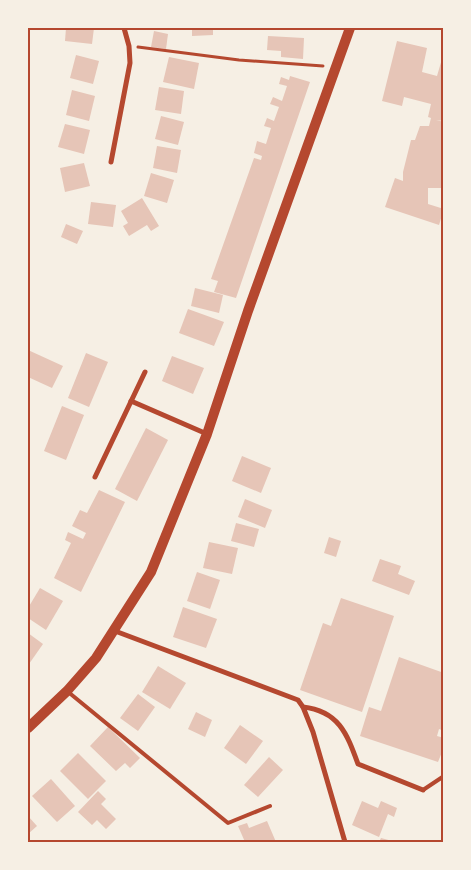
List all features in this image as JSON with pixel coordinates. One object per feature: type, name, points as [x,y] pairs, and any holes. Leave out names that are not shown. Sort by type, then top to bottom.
[{"type":"main road","points":[[28,728],[68,691],[96,658],[151,572],[207,434],[248,310],[350,28]]},
{"type":"street","points":[[111,162],[130,63],[129,46],[124,28]]},
{"type":"street","points":[[95,477],[145,372]]},
{"type":"street","points":[[132,401],[207,434]]},
{"type":"street","points":[[115,631],[298,700],[303,707],[313,732],[345,842]]},
{"type":"street","points":[[303,707],[316,709],[328,714],[347,735],[358,764],[423,790]]},
{"type":"lane","points":[[68,691],[228,822],[270,806]]},
{"type":"lane","points":[[423,790],[444,776]]},
{"type":"path","points":[[129,46],[239,60],[336,67]]},
{"type":"building","points":[[66,28],[94,28],[92,44],[65,41]]},
{"type":"building","points":[[192,28],[213,28],[213,35],[192,36]]},
{"type":"building","points":[[305,28],[305,30],[284,29]]},
{"type":"building","points":[[154,31],[168,34],[166,49],[151,47]]},
{"type":"building","points":[[268,36],[304,38],[303,59],[281,57],[281,51],[267,50]]},
{"type":"building","points":[[397,41],[427,48],[422,72],[437,76],[444,52],[444,121],[436,120],[444,122],[444,188],[428,188],[428,204],[444,209],[439,225],[385,207],[395,178],[403,181],[403,172],[411,140],[415,140],[420,126],[429,126],[431,118],[428,117],[431,104],[404,97],[402,106],[382,101]]},
{"type":"building","points":[[76,55],[99,61],[93,84],[70,78]]},
{"type":"building","points":[[169,57],[199,63],[194,89],[163,82]]},
{"type":"building","points":[[290,76],[310,82],[236,298],[214,292],[218,281],[211,279],[254,158],[261,160],[262,156],[254,153],[257,141],[266,144],[271,128],[264,126],[267,118],[274,121],[279,107],[270,104],[273,97],[282,101],[287,86],[279,84],[281,77],[289,80]]},
{"type":"building","points":[[159,87],[184,91],[181,114],[155,110]]},
{"type":"building","points":[[72,90],[95,96],[89,121],[66,115]]},
{"type":"building","points":[[161,116],[184,122],[178,145],[155,139]]},
{"type":"building","points":[[65,124],[90,130],[84,154],[58,147]]},
{"type":"building","points":[[157,146],[181,150],[177,173],[153,168]]},
{"type":"building","points":[[84,163],[90,186],[65,192],[60,168]]},
{"type":"building","points":[[151,173],[174,180],[167,203],[144,196]]},
{"type":"building","points":[[142,198],[159,226],[151,231],[147,225],[129,236],[123,226],[128,223],[121,211]]},
{"type":"building","points":[[91,202],[116,205],[113,227],[88,224]]},
{"type":"building","points":[[66,224],[83,231],[77,244],[61,237]]},
{"type":"building","points":[[195,288],[223,295],[219,313],[191,306]]},
{"type":"building","points":[[188,309],[224,322],[214,346],[179,333]]},
{"type":"building","points":[[28,350],[63,366],[52,388],[28,377]]},
{"type":"building","points":[[86,353],[108,362],[89,407],[68,398]]},
{"type":"building","points":[[172,356],[204,368],[193,394],[162,381]]},
{"type":"building","points":[[62,406],[84,415],[66,460],[44,451]]},
{"type":"building","points":[[146,428],[168,440],[137,501],[115,489]]},
{"type":"building","points":[[242,456],[271,468],[261,493],[232,481]]},
{"type":"building","points":[[99,490],[125,502],[81,592],[54,578],[71,543],[65,540],[68,532],[83,539],[86,533],[72,526],[80,510],[87,513]]},
{"type":"building","points":[[245,499],[272,510],[265,528],[238,517]]},
{"type":"building","points":[[236,523],[259,529],[254,547],[231,541]]},
{"type":"building","points":[[329,537],[341,541],[336,557],[324,553]]},
{"type":"building","points":[[209,542],[238,548],[232,574],[203,568]]},
{"type":"building","points":[[380,559],[401,566],[398,574],[415,581],[409,595],[372,581]]},
{"type":"building","points":[[197,572],[220,580],[210,609],[187,601]]},
{"type":"building","points":[[40,588],[63,601],[46,630],[28,618],[28,608]]},
{"type":"building","points":[[341,598],[394,616],[362,712],[300,690],[323,623],[331,626]]},
{"type":"building","points":[[183,607],[217,619],[206,648],[173,637]]},
{"type":"building","points":[[28,633],[43,644],[29,664],[28,663]]},
{"type":"building","points":[[399,657],[444,673],[444,731],[439,729],[437,736],[444,738],[444,747],[438,762],[360,736],[369,707],[381,711]]},
{"type":"building","points":[[158,666],[186,683],[170,709],[142,692]]},
{"type":"building","points":[[138,694],[155,707],[138,731],[120,718]]},
{"type":"building","points":[[196,712],[212,720],[205,737],[188,729]]},
{"type":"building","points":[[240,725],[263,741],[246,764],[224,748]]},
{"type":"building","points":[[108,727],[140,758],[130,768],[125,763],[116,771],[90,746]]},
{"type":"building","points":[[78,753],[106,781],[88,799],[60,771]]},
{"type":"building","points":[[269,757],[283,770],[258,797],[244,785]]},
{"type":"building","points":[[51,779],[75,806],[57,822],[32,796]]},
{"type":"building","points":[[98,791],[106,799],[101,804],[116,819],[106,829],[97,820],[92,825],[78,812]]},
{"type":"building","points":[[362,801],[378,808],[381,801],[397,808],[394,817],[388,814],[379,837],[352,825]]},
{"type":"building","points":[[28,816],[37,826],[28,834]]},
{"type":"building","points":[[267,821],[276,842],[245,842],[238,826],[247,823],[249,828]]},
{"type":"building","points":[[381,838],[396,842],[379,842]]}]
